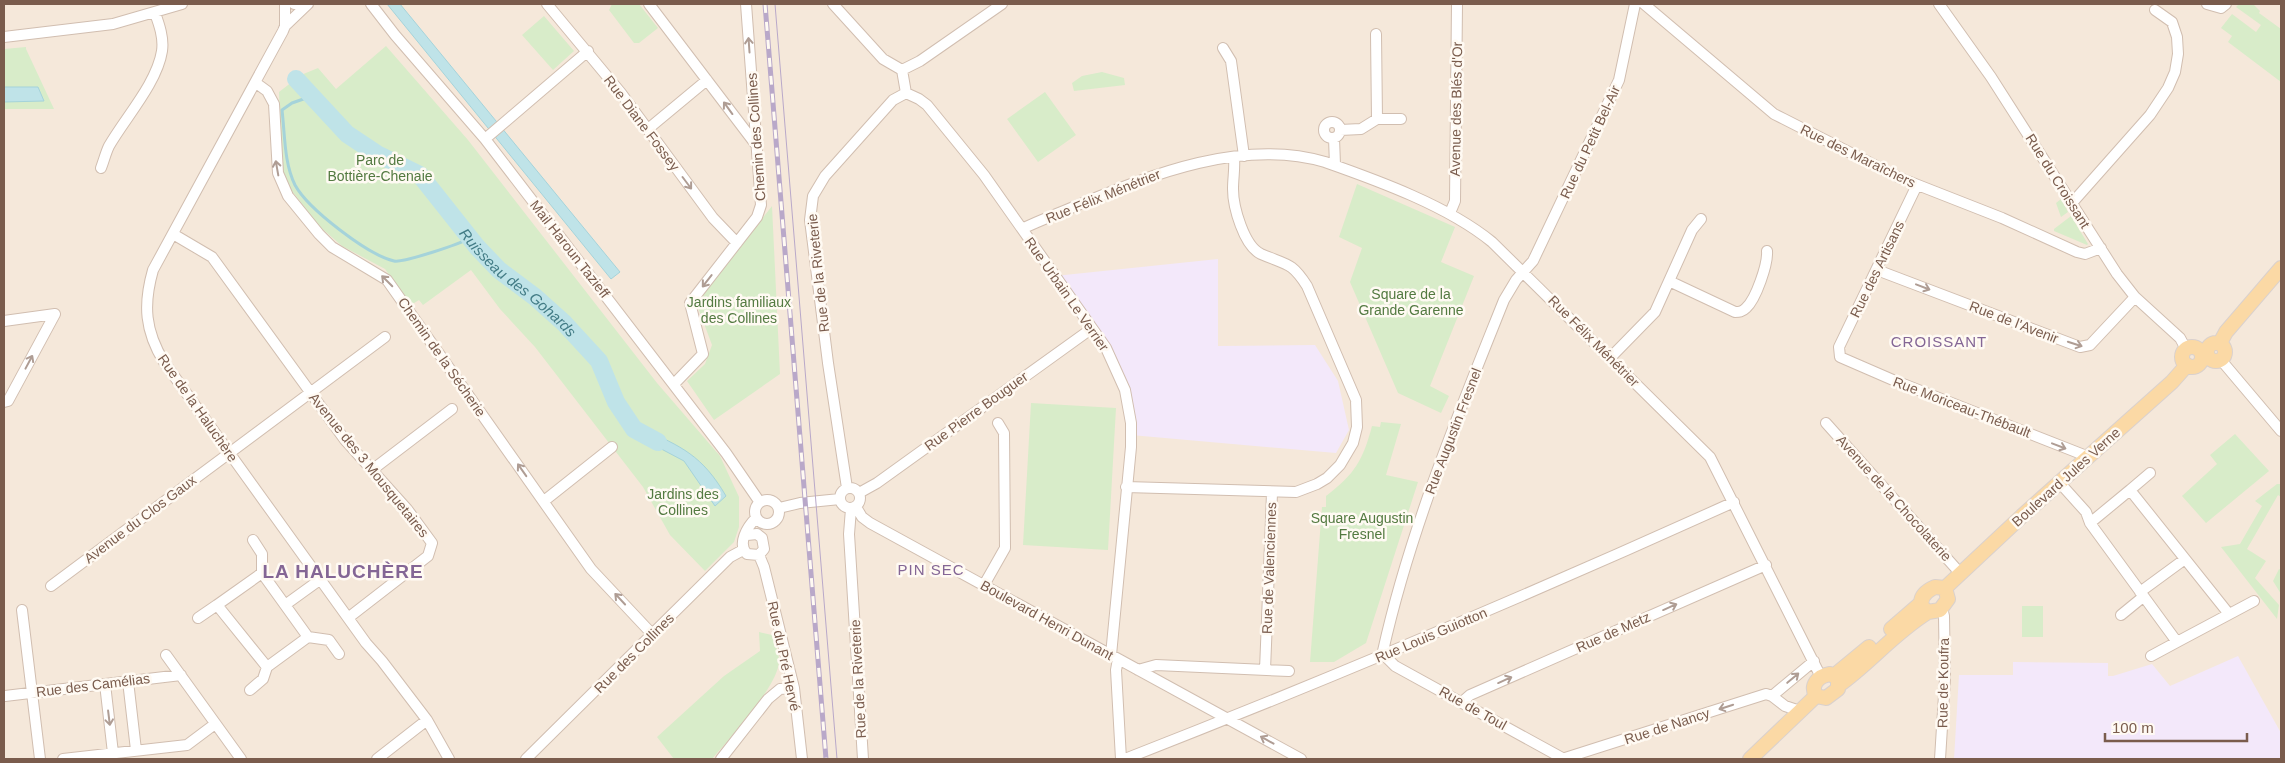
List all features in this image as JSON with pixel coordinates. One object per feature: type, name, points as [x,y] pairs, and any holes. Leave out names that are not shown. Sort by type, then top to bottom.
[{"type":"main road","points":[[2220,343],[2226,332],[2281,268]]},
{"type":"main road","points":[[2220,343],[2214,343],[2209,346],[2205,354],[2199,364],[2187,365],[2182,357],[2186,349],[2196,348],[2205,354],[2213,360],[2221,360],[2226,353],[2220,343]]},
{"type":"main road","name":"Boulevard Jules Verne","points":[[1945,588],[2059,482],[2181,373],[2187,365]]},
{"type":"main road","points":[[1945,588],[1948,599],[1942,608],[1933,613],[1924,608],[1924,594],[1931,589],[1945,588]]},
{"type":"main road","points":[[1816,696],[1815,683],[1831,679],[1924,608]]},
{"type":"main road","points":[[1816,696],[1822,698],[1830,697],[1836,692],[1831,679]]},
{"type":"main road","points":[[1750,759],[1816,696]]},
{"type":"street","points":[[4,37],[113,24],[182,4]]},
{"type":"street","name":"Rue de la Haluchère","points":[[285,4],[285,26]]},
{"type":"street","name":"Rue de la Haluchère","points":[[308,4],[285,26],[256,83],[153,270],[148,287],[147,323],[153,342],[164,362],[348,618],[427,720],[449,759]]},
{"type":"street","name":"Mail Haroun Tazieff","points":[[371,4],[395,35],[485,139],[674,384],[726,453],[759,502]]},
{"type":"street","name":"Rue Diane Fossey","points":[[547,4],[588,51],[713,218],[737,243]]},
{"type":"street","points":[[649,4],[758,146]]},
{"type":"street","name":"Chemin des Collines","points":[[674,384],[703,354],[690,303],[757,217],[761,205],[746,4]]},
{"type":"street","points":[[833,4],[883,59],[902,70]]},
{"type":"street","points":[[902,70],[920,61],[1002,4]]},
{"type":"street","name":"Avenue des Blés d'Or","points":[[1450,213],[1455,201],[1457,4]]},
{"type":"street","name":"Rue du Petit Bel-Air","points":[[1524,273],[1533,261],[1619,80],[1635,4]]},
{"type":"street","name":"Rue des Maraîchers","points":[[1644,4],[1774,114],[1917,185],[2002,218],[2077,252],[2085,254],[2101,248]]},
{"type":"street","name":"Rue du Croissant","points":[[1939,4],[1971,47],[2116,274],[2135,296],[2180,338],[2186,349]]},
{"type":"street","points":[[2208,5],[2221,8],[2226,4]]},
{"type":"street","points":[[2072,203],[2150,115],[2168,88],[2175,72],[2178,54],[2177,37],[2172,22],[2155,10]]},
{"type":"street","points":[[101,168],[109,147],[152,77],[162,51],[161,28],[155,12]]},
{"type":"street","points":[[1376,34],[1377,119]]},
{"type":"street","points":[[1224,48],[1231,62],[1239,157],[1232,190],[1243,232],[1251,248],[1259,254],[1294,267],[1308,286],[1356,400],[1357,427],[1353,443],[1340,465],[1327,478],[1308,488],[1296,492],[1272,493]]},
{"type":"street","points":[[485,139],[588,51]]},
{"type":"street","points":[[902,70],[906,94]]},
{"type":"street","points":[[648,129],[707,80]]},
{"type":"street","name":"Chemin de la Sécherie","points":[[256,83],[267,91],[274,104],[277,169],[281,185],[288,196],[318,234],[332,247],[387,280],[591,569],[653,635]]},
{"type":"street","name":"Rue Urbain Le Verrier","points":[[906,94],[927,105],[984,175],[1106,348],[1128,405],[1131,423],[1131,447],[1126,487],[1115,657],[1123,759]]},
{"type":"street","name":"Rue de la Riveterie","points":[[847,488],[811,236],[811,205],[816,189],[825,176],[893,100],[906,94]]},
{"type":"street","points":[[1335,165],[1337,134],[1361,129],[1377,119],[1401,119]]},
{"type":"street","name":"Rue Félix Ménétrier","points":[[1022,230],[1159,173],[1239,157],[1266,154],[1291,155],[1335,165],[1450,213],[1474,227],[1492,242],[1611,357],[1710,457],[1814,661],[1831,679]]},
{"type":"street","name":"Rue des Artisans","points":[[1838,353],[1839,347],[1917,185]]},
{"type":"street","points":[[1611,357],[1655,312],[1692,230],[1701,219]]},
{"type":"street","name":"Avenue des 3 Mousquetaires","points":[[173,234],[212,257],[345,440],[431,540],[432,549],[428,556],[348,618]]},
{"type":"street","points":[[1669,281],[1734,312],[1740,312],[1748,305],[1767,264],[1767,251]]},
{"type":"street","name":"Rue de l'Avenir","points":[[1877,270],[2080,347],[2090,345],[2135,296]]},
{"type":"street","name":"Rue Augustin Fresnel","points":[[1384,655],[1383,651],[1389,622],[1441,456],[1504,300],[1516,280],[1524,273]]},
{"type":"street","points":[[4,322],[54,314],[8,401],[4,402]]},
{"type":"street","name":"Rue Pierre Bouguer","points":[[859,493],[877,484],[1092,328]]},
{"type":"street","name":"Avenue du Clos Gaux","points":[[51,586],[228,452],[385,337]]},
{"type":"street","name":"Rue Moriceau-Thébault","points":[[1838,353],[1845,361],[2089,457]]},
{"type":"street","points":[[2221,360],[2281,431]]},
{"type":"street","points":[[372,470],[452,409]]},
{"type":"street","points":[[984,585],[1005,548],[1004,433],[998,423]]},
{"type":"street","name":"Avenue de la Chocolaterie","points":[[1826,423],[1960,573]]},
{"type":"street","points":[[544,501],[612,447]]},
{"type":"street","points":[[2090,523],[2150,473]]},
{"type":"street","points":[[2059,482],[2086,512],[2090,523],[2177,642]]},
{"type":"street","name":"Rue de Valenciennes","points":[[1126,487],[1272,493],[1266,670]]},
{"type":"street","points":[[847,488],[854,488],[859,493],[860,502],[853,508],[843,506],[840,499],[842,491],[847,488]]},
{"type":"street","points":[[2130,490],[2229,614]]},
{"type":"street","points":[[779,508],[800,503],[840,499]]},
{"type":"street","points":[[771,523],[764,524],[756,518],[754,510],[759,502],[771,500],[779,508]]},
{"type":"street","name":"Rue Louis Guiotton","points":[[1123,759],[1384,655],[1580,572],[1734,502]]},
{"type":"street","points":[[756,518],[751,522],[742,544],[743,550],[750,556],[758,555],[764,549],[764,541],[771,523],[778,516],[779,508]]},
{"type":"street","name":"Rue de la Riveterie","points":[[853,508],[849,534],[863,759]]},
{"type":"street","name":"Boulevard Henri Dunant","points":[[853,508],[870,523],[1301,759]]},
{"type":"street","points":[[747,535],[757,534],[764,541]]},
{"type":"street","points":[[253,540],[262,554],[262,573],[308,637]]},
{"type":"street","name":"Rue des Collines","points":[[526,759],[730,557],[743,550]]},
{"type":"street","name":"Rue du Pré Hervé","points":[[758,555],[764,567],[794,688],[802,759]]},
{"type":"street","points":[[2121,615],[2141,594],[2185,559]]},
{"type":"street","name":"Rue de Metz","points":[[1462,702],[1470,695],[1766,565]]},
{"type":"street","points":[[198,618],[262,573]]},
{"type":"street","points":[[285,605],[321,579]]},
{"type":"street","points":[[2150,656],[2254,601]]},
{"type":"street","points":[[217,605],[267,667]]},
{"type":"street","name":"Rue de Koufra","points":[[1940,759],[1945,679],[1944,616],[1942,608]]},
{"type":"street","points":[[22,610],[40,759]]},
{"type":"street","points":[[250,690],[263,679],[267,667],[308,637],[329,640],[339,654]]},
{"type":"street","points":[[166,655],[241,759]]},
{"type":"street","name":"Rue de Toul","points":[[1384,655],[1394,666],[1563,759]]},
{"type":"street","points":[[1800,711],[1786,706],[1772,696],[1814,661]]},
{"type":"street","points":[[1138,670],[1156,665],[1289,671]]},
{"type":"street","name":"Rue des Camélias","points":[[5,696],[181,675]]},
{"type":"street","points":[[128,681],[136,750]]},
{"type":"street","points":[[105,684],[113,753]]},
{"type":"street","points":[[725,758],[768,699],[780,689],[794,688]]},
{"type":"street","name":"Rue de Nancy","points":[[1563,759],[1766,694],[1772,696]]},
{"type":"street","points":[[377,759],[427,720]]},
{"type":"street","points":[[63,759],[187,745],[215,724]]},
{"type":"shaded area","points":[[4,4],[2281,4],[2281,759],[4,759]]},
{"type":"shaded area","points":[[1218,259],[1218,346],[1315,345],[1338,381],[1349,430],[1336,453],[1131,435],[1119,375],[1055,276]]},
{"type":"shaded area","points":[[2238,656],[2281,733],[2281,759],[1954,759],[1959,675],[2013,675],[2013,662],[2108,663],[2108,676],[2152,664],[2170,686]]},
{"type":"green space","points":[[612,4],[639,4],[658,28],[639,43],[634,43],[609,10]]},
{"type":"green space","points":[[2239,4],[2253,4],[2260,11],[2259,13],[2281,29],[2281,82],[2228,42],[2232,36],[2221,28],[2232,14],[2256,32],[2261,25],[2236,7]]},
{"type":"green space","points":[[544,16],[574,51],[553,70],[522,35]]},
{"type":"green space","name":"Parc de Bottière-Chenaie","points":[[386,46],[468,140],[657,383],[720,456],[739,497],[739,527],[734,542],[705,571],[670,535],[643,487],[535,347],[500,309],[471,270],[423,305],[419,300],[411,305],[385,269],[342,246],[319,226],[289,187],[282,171],[279,92],[301,75],[318,68],[336,89]]},
{"type":"green space","points":[[26,47],[54,109],[4,109],[4,49]]},
{"type":"green space","points":[[1102,72],[1124,78],[1125,85],[1074,91],[1072,83],[1082,76]]},
{"type":"green space","points":[[1045,92],[1076,135],[1038,162],[1007,119]]},
{"type":"green space","name":"Square de la Grande Garenne","points":[[1357,184],[1455,227],[1441,262],[1474,276],[1430,386],[1449,396],[1441,413],[1398,393],[1350,282],[1362,248],[1339,237]]},
{"type":"green space","points":[[2061,199],[2068,212],[2061,217],[2056,203]]},
{"type":"green space","name":"Jardins familiaux des Collines","points":[[772,206],[780,374],[714,420],[687,381],[705,364],[712,345],[696,302]]},
{"type":"green space","points":[[2071,216],[2088,244],[2087,245],[2054,231]]},
{"type":"green space","points":[[1031,403],[1116,408],[1108,550],[1023,545]]},
{"type":"green space","name":"Square Augustin Fresnel","points":[[1381,422],[1401,424],[1386,475],[1418,482],[1366,643],[1334,662],[1310,662],[1322,507],[1326,507],[1326,496],[1344,481],[1356,466],[1365,448],[1372,426],[1380,427]]},
{"type":"green space","points":[[2235,434],[2269,471],[2206,523],[2182,496],[2217,464],[2210,455]]},
{"type":"green space","points":[[2277,484],[2281,484],[2281,497],[2278,495],[2247,549],[2266,561],[2255,578],[2279,605],[2277,619],[2221,547],[2240,544],[2262,506],[2255,501]]},
{"type":"green space","points":[[2279,569],[2281,570],[2281,594],[2273,581]]},
{"type":"green space","points":[[2022,606],[2043,606],[2043,637],[2022,637]]},
{"type":"green space","points":[[759,632],[772,635],[778,651],[777,671],[771,684],[741,726],[712,759],[674,759],[657,737],[724,676],[760,651]]},
{"type":"water","points":[[387,4],[400,4],[620,272],[611,279]]},
{"type":"water","points":[[4,87],[38,87],[44,101],[4,102]]},
{"type":"water","points":[[641,428],[680,447],[699,461],[726,496],[715,506],[684,461],[633,434]]},
{"type":"waterway","name":"Ruisseau des Gohards","points":[[296,79],[347,134],[377,154],[420,175],[477,247],[499,270],[535,297],[564,323],[599,361],[616,402],[634,429],[658,442]]},
{"type":"waterway","points":[[312,96],[292,103],[282,110],[286,149],[289,168],[295,185],[302,195],[325,218],[369,250],[394,261],[432,252],[470,238]]},
{"type":"tram line","points":[[775,4],[837,759]]},
{"type":"railway","points":[[765,4],[826,759]]},
{"type":"district","name":"CROISSANT","points":[[1939,341]]},
{"type":"district","name":"PIN SEC","points":[[931,569]]},
{"type":"district","name":"LA HALUCHÈRE","points":[[343,571]]},
{"type":"park label","name":"Jardins des Collines","points":[[683,502]]}]
